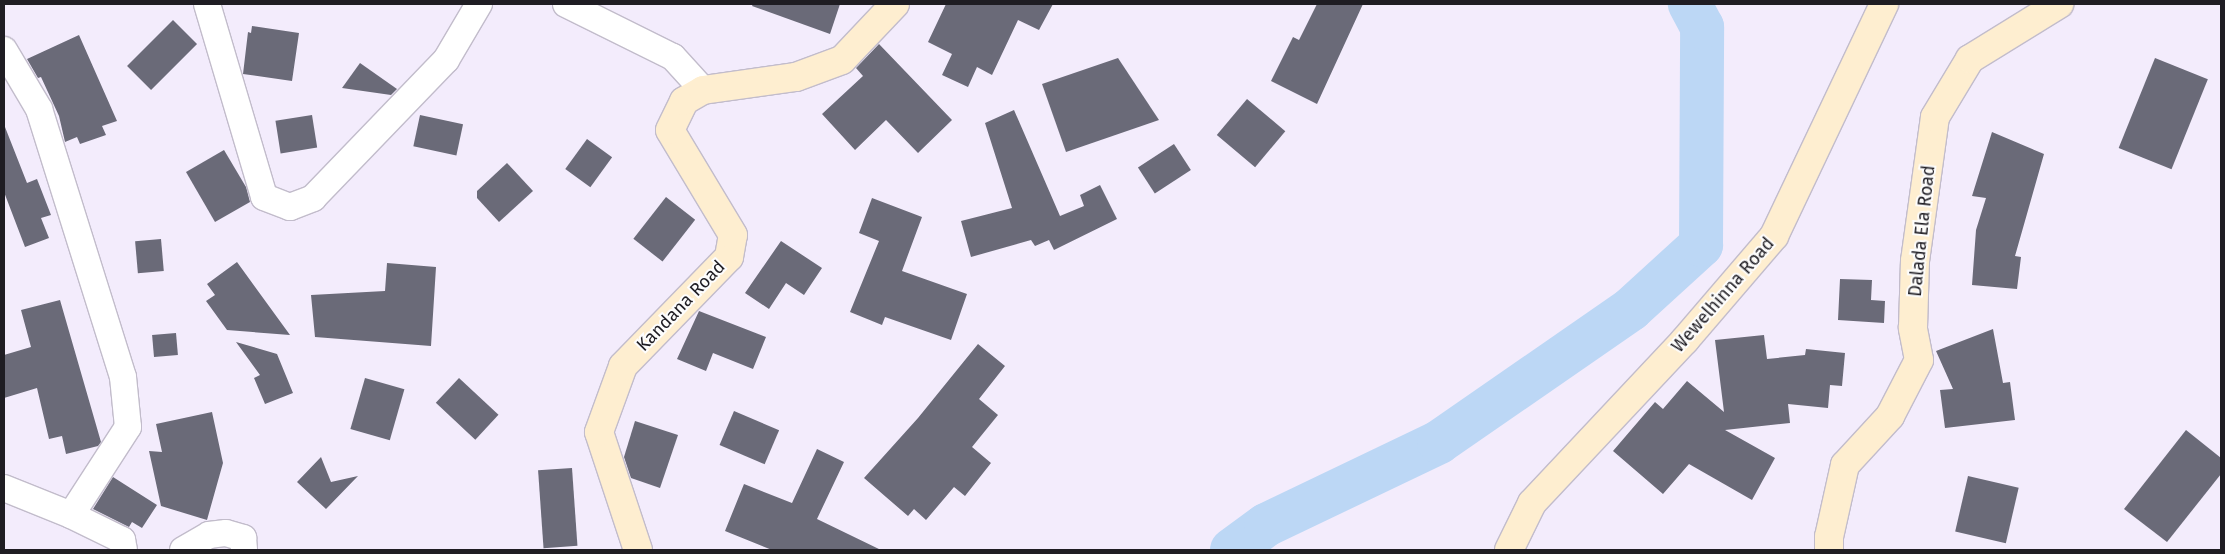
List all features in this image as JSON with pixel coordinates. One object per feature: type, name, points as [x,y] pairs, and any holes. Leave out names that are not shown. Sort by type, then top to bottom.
[{"type":"street","points":[[207,4],[264,197],[290,207],[313,198],[446,60],[479,4]]},
{"type":"street","points":[[566,4],[673,58],[703,90]]},
{"type":"street","name":"Kandana Road","points":[[638,550],[599,432],[623,366],[730,257],[732,235],[670,130],[684,101],[703,90],[796,77],[842,60],[895,4]]},
{"type":"street","name":"Wewelhinna Road","points":[[1509,550],[1532,503],[1685,340],[1774,236],[1884,4]]},
{"type":"street","name":"Dalada Ela Road","points":[[1829,550],[1829,537],[1845,466],[1890,416],[1919,360],[1913,328],[1915,261],[1935,117],[1970,59],[2060,4]]},
{"type":"street","points":[[4,50],[39,109],[122,377],[128,427],[71,515]]},
{"type":"street","points":[[4,488],[71,515],[122,540],[124,550]]},
{"type":"street","points":[[183,550],[209,535],[226,533],[243,538],[244,550]]},
{"type":"building","points":[[753,4],[840,4],[830,34],[752,6]]},
{"type":"building","points":[[946,4],[1053,4],[1039,30],[1018,20],[992,75],[977,67],[968,87],[942,75],[952,54],[928,42]]},
{"type":"building","points":[[1317,4],[1363,4],[1317,104],[1271,81],[1293,37],[1299,40]]},
{"type":"building","points":[[173,20],[197,44],[151,90],[127,66]]},
{"type":"building","points":[[252,26],[299,33],[292,81],[243,74],[248,32],[251,33]]},
{"type":"building","points":[[79,35],[117,121],[102,126],[106,135],[80,144],[77,137],[65,142],[59,116],[41,77],[38,78],[27,59]]},
{"type":"building","points":[[879,44],[952,120],[918,153],[886,120],[855,150],[822,114],[863,76],[856,68]]},
{"type":"building","points":[[1118,58],[1159,120],[1066,152],[1042,84]]},
{"type":"building","points":[[2155,58],[2208,79],[2172,169],[2119,148]]},
{"type":"building","points":[[360,63],[397,89],[391,95],[342,88]]},
{"type":"building","points":[[1247,99],[1285,131],[1255,167],[1217,135]]},
{"type":"building","points":[[1014,110],[1060,216],[1084,206],[1080,195],[1100,185],[1117,219],[1054,250],[1049,240],[1035,246],[1031,240],[971,257],[961,221],[1012,208],[985,123]]},
{"type":"building","points":[[312,115],[317,148],[281,153],[275,121]]},
{"type":"building","points":[[420,115],[463,124],[456,155],[413,146]]},
{"type":"building","points":[[5,127],[27,183],[37,179],[51,215],[41,218],[49,238],[25,247],[4,192]]},
{"type":"building","points":[[1992,132],[2044,154],[2015,256],[2021,257],[2017,289],[1972,285],[1976,230],[1986,198],[1972,196]]},
{"type":"building","points":[[587,139],[612,157],[590,187],[565,169]]},
{"type":"building","points":[[1174,144],[1191,170],[1155,193],[1138,167]]},
{"type":"building","points":[[224,150],[246,187],[250,202],[215,222],[186,172]]},
{"type":"building","points":[[507,163],[533,191],[499,222],[477,198],[477,191]]},
{"type":"building","points":[[666,197],[695,220],[663,262],[633,239]]},
{"type":"building","points":[[872,198],[922,217],[902,271],[967,294],[951,340],[885,317],[882,325],[850,312],[879,241],[859,233]]},
{"type":"building","points":[[161,239],[164,271],[138,273],[135,241]]},
{"type":"building","points":[[781,241],[822,268],[804,295],[786,283],[769,309],[745,293]]},
{"type":"building","points":[[237,262],[290,335],[227,330],[206,301],[215,295],[207,284]]},
{"type":"building","points":[[387,263],[436,267],[431,346],[315,337],[311,295],[385,291]]},
{"type":"building","points":[[1840,279],[1872,280],[1871,300],[1885,301],[1884,323],[1838,320]]},
{"type":"building","points":[[60,300],[101,442],[98,446],[66,454],[62,436],[49,439],[37,388],[4,398],[4,355],[31,347],[21,310]]},
{"type":"building","points":[[699,311],[766,337],[753,369],[713,353],[706,371],[677,359]]},
{"type":"building","points":[[1993,329],[2003,383],[2010,382],[2015,420],[1945,428],[1940,390],[1953,389],[1936,351]]},
{"type":"building","points":[[176,333],[178,355],[154,357],[152,335]]},
{"type":"building","points":[[1764,335],[1767,359],[1805,355],[1806,349],[1845,353],[1842,386],[1830,385],[1828,408],[1788,404],[1790,423],[1725,430],[1775,458],[1752,500],[1689,464],[1663,494],[1613,451],[1655,402],[1663,409],[1687,381],[1724,412],[1715,340]]},
{"type":"building","points":[[236,342],[277,354],[293,393],[265,404],[254,378],[260,375]]},
{"type":"building","points":[[978,344],[1005,366],[979,399],[998,415],[972,447],[991,463],[965,496],[954,487],[926,520],[914,509],[908,516],[864,478],[918,418]]},
{"type":"building","points":[[365,378],[404,389],[390,440],[350,429]]},
{"type":"building","points":[[459,378],[498,415],[475,440],[436,403]]},
{"type":"building","points":[[734,411],[779,430],[765,464],[720,445]]},
{"type":"building","points":[[212,412],[223,463],[207,520],[161,506],[149,451],[162,452],[156,424]]},
{"type":"building","points":[[635,421],[678,435],[660,488],[631,478],[624,457]]},
{"type":"building","points":[[2186,430],[2221,458],[2221,474],[2167,542],[2124,509]]},
{"type":"building","points":[[817,449],[844,462],[817,519],[881,550],[772,550],[725,531],[744,484],[792,503]]},
{"type":"building","points":[[321,457],[331,482],[358,476],[326,509],[297,482]]},
{"type":"building","points":[[572,468],[577,546],[544,548],[538,470]]},
{"type":"building","points":[[1968,476],[2019,488],[2006,543],[1955,532]]},
{"type":"building","points":[[113,477],[157,505],[142,528],[132,522],[129,527],[93,509]]},
{"type":"waterway","points":[[1232,550],[1266,525],[1439,442],[1631,309],[1701,245],[1702,27],[1690,4]]}]
